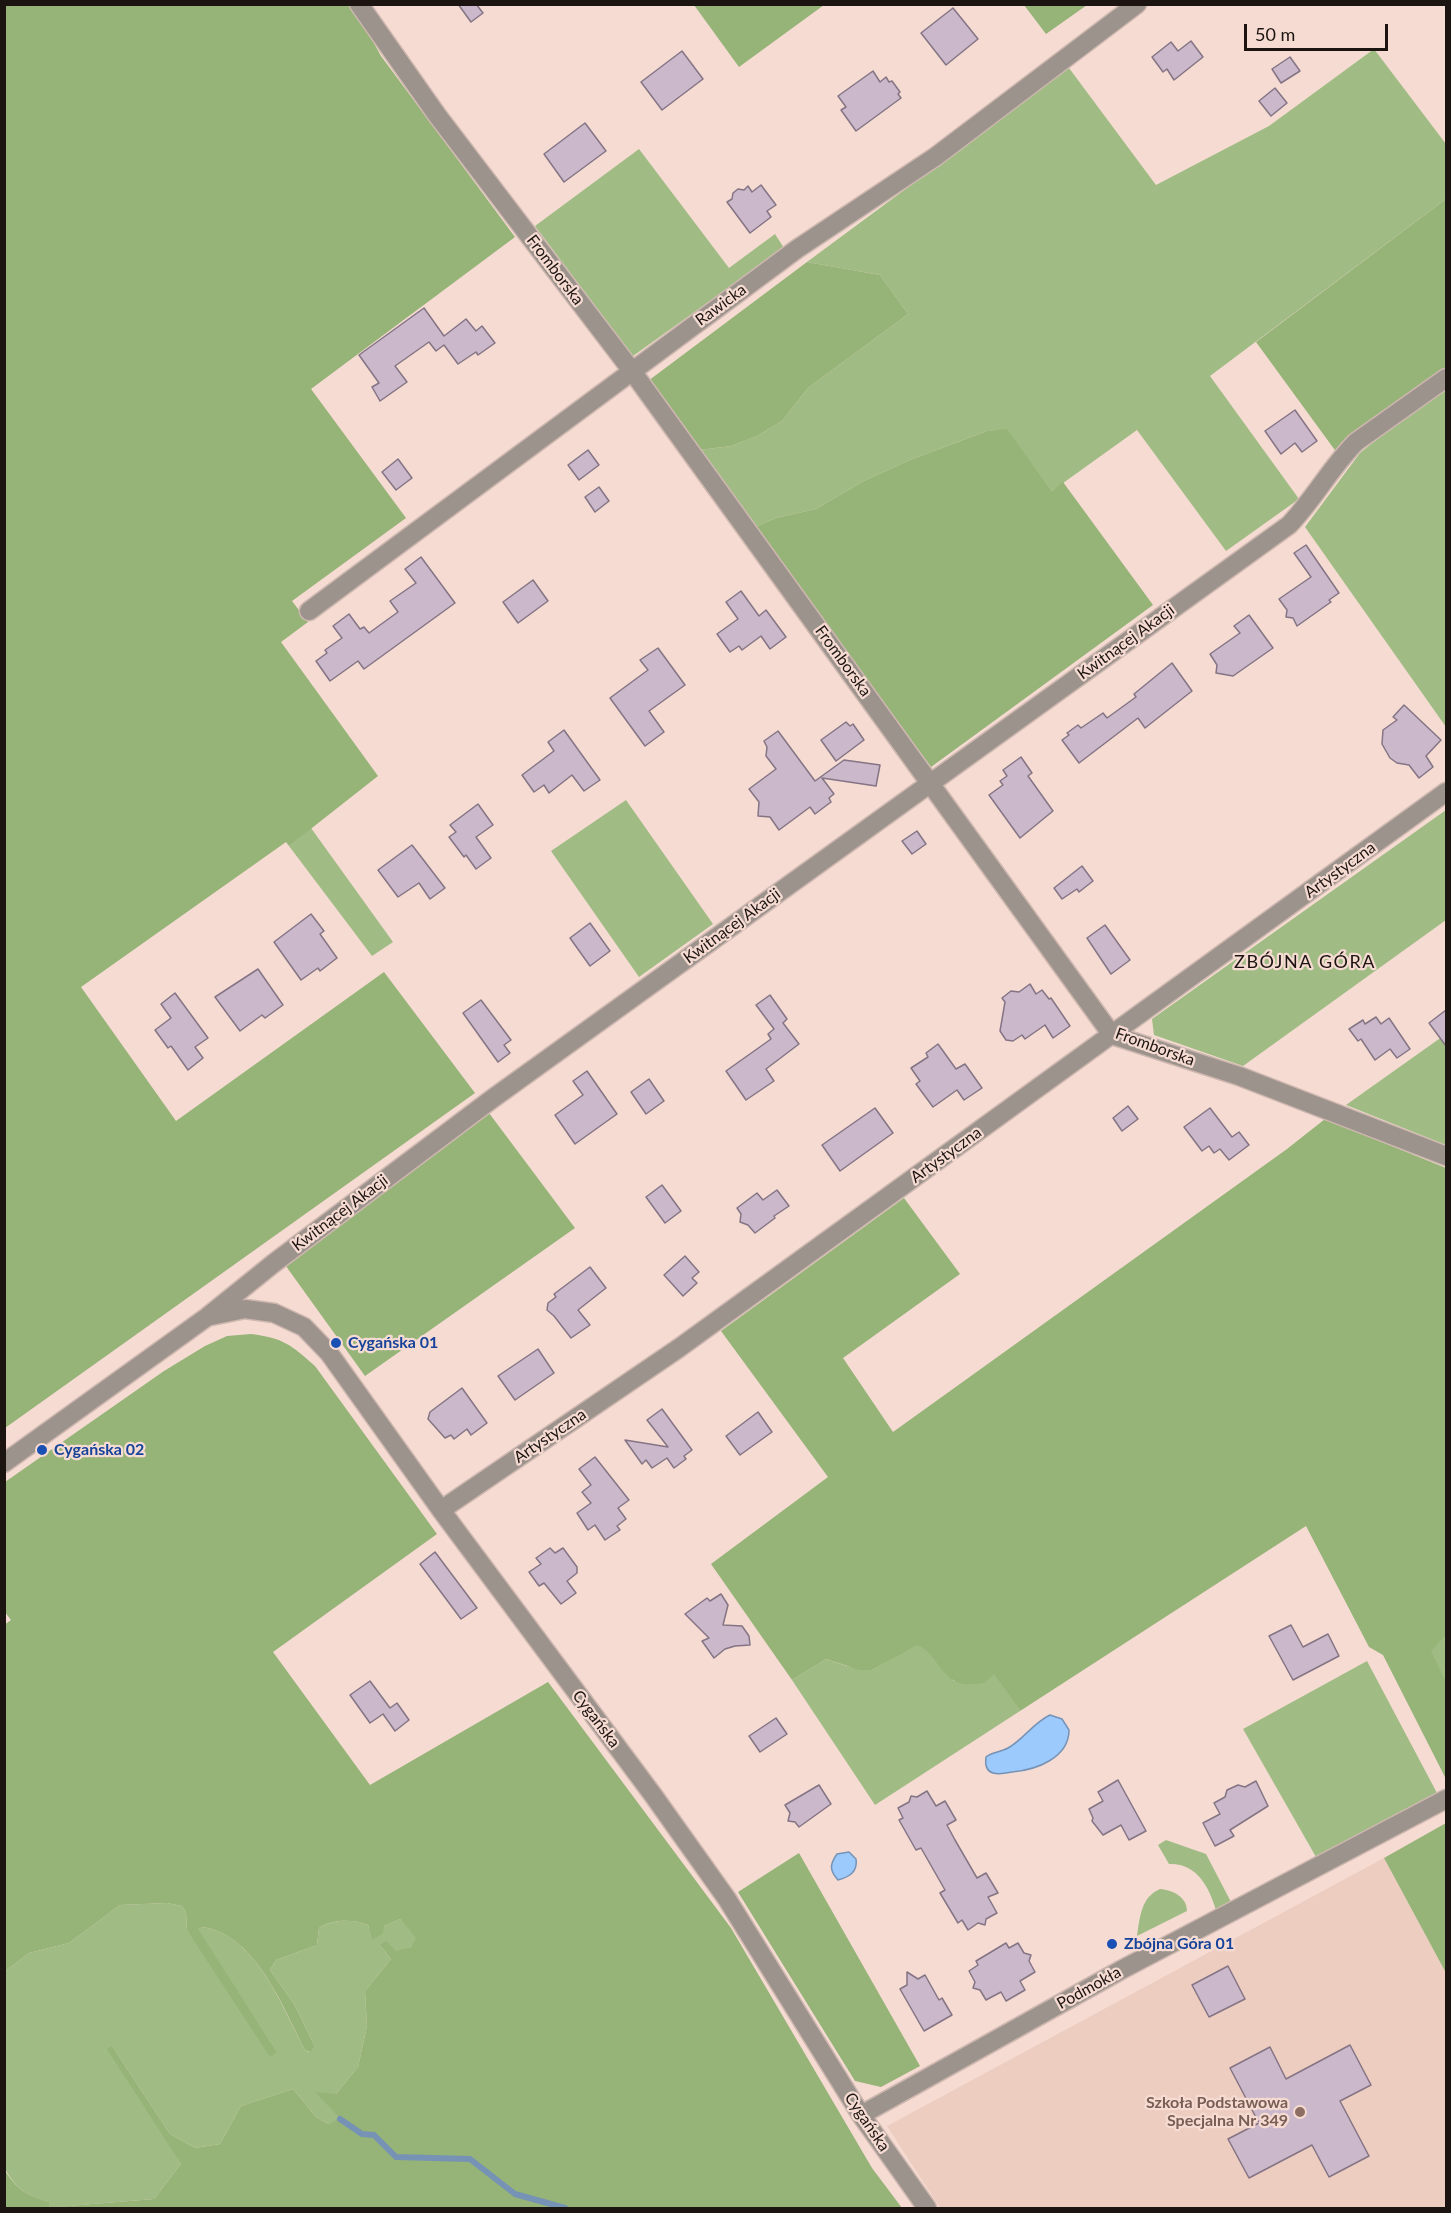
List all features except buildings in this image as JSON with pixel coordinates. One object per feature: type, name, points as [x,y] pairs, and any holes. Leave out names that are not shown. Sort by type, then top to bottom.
[{"type":"street","name":"Fromborska","points":[[358,4],[436,115],[632,371],[1112,1035],[1239,1076],[1446,1156]]},
{"type":"street","name":"Rawicka","points":[[309,611],[797,249],[935,157],[1137,4]]},
{"type":"street","name":"Kwitnącej Akacji","points":[[4,1463],[207,1317],[274,1263],[492,1099],[1289,525],[1356,442],[1446,378]]},
{"type":"street","name":"Artystyczna","points":[[441,1510],[679,1348],[1446,792]]},
{"type":"street","name":"Cygańska","points":[[207,1317],[245,1309],[274,1313],[304,1327],[329,1353],[441,1510],[644,1783],[727,1899],[861,2115],[927,2208]]},
{"type":"street","name":"Podmokła","points":[[861,2115],[1120,1970],[1446,1799]]},
{"type":"shaded area","points":[[1384,1858],[1446,1973],[1446,2208],[940,2208],[887,2126]]},
{"type":"green space","points":[[5,5],[353,5],[381,56],[515,237],[311,389],[406,518],[292,601],[308,622],[281,642],[378,776],[289,846],[286,842],[81,987],[176,1121],[384,972],[475,1093],[5,1428]]},
{"type":"green space","points":[[694,5],[824,5],[739,67]]},
{"type":"green space","points":[[1024,5],[1087,5],[1046,34]]},
{"type":"green space","points":[[1374,49],[1446,144],[1446,199],[1210,376],[1299,499],[1226,551],[1137,430],[1052,491],[1007,430],[987,431],[910,460],[864,481],[816,509],[776,518],[755,527],[699,450],[731,446],[757,436],[782,421],[808,388],[908,314],[880,275],[807,262],[1069,68],[1156,185],[1269,126]]},
{"type":"green space","points":[[639,149],[729,268],[775,234],[784,248],[633,356],[535,226]]},
{"type":"green space","points":[[1446,199],[1446,368],[1350,438],[1337,453],[1256,342]]},
{"type":"green space","points":[[807,262],[880,275],[908,314],[808,388],[782,421],[757,436],[731,446],[699,450],[648,381]]},
{"type":"green space","points":[[1446,388],[1446,727],[1305,527],[1360,453],[1404,417]]},
{"type":"green space","points":[[1007,429],[1052,491],[1063,482],[1153,605],[931,767],[755,527],[776,518],[816,509],[864,481],[910,460],[987,431]]},
{"type":"green space","points":[[626,800],[713,924],[639,977],[551,851]]},
{"type":"green space","points":[[1446,810],[1446,920],[1243,1066],[1154,1035],[1152,1019]]},
{"type":"green space","points":[[311,828],[393,942],[372,956],[289,846]]},
{"type":"green space","points":[[1446,1034],[1446,1145],[1346,1105]]},
{"type":"green space","points":[[489,1113],[575,1228],[365,1376],[283,1262]]},
{"type":"green space","points":[[1325,1119],[1446,1168],[1446,1636],[1431,1651],[1446,1681],[1446,1779],[1383,1655],[1369,1647],[1306,1526],[1020,1711],[994,1674],[984,1683],[958,1683],[945,1673],[928,1652],[917,1645],[872,1670],[860,1670],[826,1659],[792,1680],[711,1564],[828,1477],[721,1331],[904,1198],[960,1274],[843,1358],[893,1432],[1287,1149]]},
{"type":"green space","points":[[251,1334],[279,1340],[315,1366],[437,1534],[273,1652],[370,1785],[548,1682],[731,1928],[872,2168],[902,2208],[69,2208],[68,2206],[154,2199],[181,2164],[107,2049],[112,2046],[170,2134],[195,2148],[220,2144],[241,2106],[293,2089],[316,2117],[328,2124],[340,2118],[315,2092],[336,2094],[358,2067],[367,2026],[365,1991],[391,1959],[380,1945],[386,1941],[396,1951],[411,1947],[416,1938],[400,1919],[384,1926],[383,1933],[372,1940],[368,1925],[350,1921],[337,1922],[319,1928],[317,1945],[276,1960],[270,1970],[294,2004],[315,2047],[310,2052],[305,2050],[269,1981],[245,1950],[231,1938],[215,1930],[204,1927],[198,1929],[277,2052],[271,2056],[187,1930],[186,1912],[182,1906],[167,1903],[120,1905],[69,1943],[29,1953],[5,1971],[4,1625],[11,1620],[4,1611],[5,1482],[164,1371],[205,1346],[227,1336]]},
{"type":"green space","points":[[1446,1636],[1446,1681],[1430,1651]]},
{"type":"green space","points":[[917,1644],[925,1648],[954,1681],[994,1673],[1020,1711],[875,1805],[792,1680],[826,1659],[847,1666],[872,1670]]},
{"type":"green space","points":[[1367,1661],[1437,1793],[1316,1857],[1243,1729]]},
{"type":"green space","points":[[1446,1823],[1446,1973],[1384,1858]]},
{"type":"green space","points":[[1166,1840],[1206,1854],[1231,1902],[1216,1910],[1210,1893],[1194,1872],[1179,1865],[1169,1864],[1158,1845]]},
{"type":"green space","points":[[799,1853],[920,2066],[881,2087],[855,2081],[738,1892]]},
{"type":"green space","points":[[1160,1889],[1170,1891],[1182,1898],[1187,1911],[1137,1936],[1145,1902]]},
{"type":"green space","points":[[167,1903],[182,1906],[186,1912],[187,1930],[277,2052],[197,1929],[204,1927],[231,1938],[258,1964],[305,2050],[309,2052],[315,2047],[294,2004],[270,1970],[276,1960],[317,1945],[319,1928],[337,1922],[350,1921],[368,1925],[372,1939],[384,1926],[400,1919],[417,1938],[411,1947],[396,1952],[380,1945],[391,1959],[365,1991],[367,2026],[358,2067],[336,2094],[340,2119],[328,2124],[316,2117],[293,2089],[241,2106],[220,2144],[195,2148],[170,2134],[112,2046],[181,2164],[154,2199],[49,2208],[48,2202],[18,2187],[5,2169],[5,1971],[29,1953],[69,1943],[120,1905]]},
{"type":"green space","points":[[4,2169],[23,2191],[49,2202],[49,2208],[5,2208]]},
{"type":"water","points":[[1050,1715],[1062,1719],[1069,1730],[1068,1740],[1050,1761],[1031,1769],[1003,1774],[993,1773],[987,1769],[986,1757],[1014,1744]]},
{"type":"water","points":[[849,1852],[856,1859],[856,1867],[849,1875],[838,1880],[832,1871],[833,1861],[837,1854]]},
{"type":"waterway","points":[[340,2119],[362,2134],[374,2135],[396,2157],[470,2159],[515,2194],[565,2208]]},
{"type":"place","name":"Cygańska 01","points":[[336,1343]]},
{"type":"place","name":"Cygańska 02","points":[[42,1450]]},
{"type":"place","name":"Zbójna Góra 01","points":[[1112,1944]]},
{"type":"place","name":"Szkoła Podstawowa Specjalna Nr 349","points":[[1300,2112]]},
{"type":"district","name":"ZBÓJNA GÓRA","points":[[1305,962]]}]
